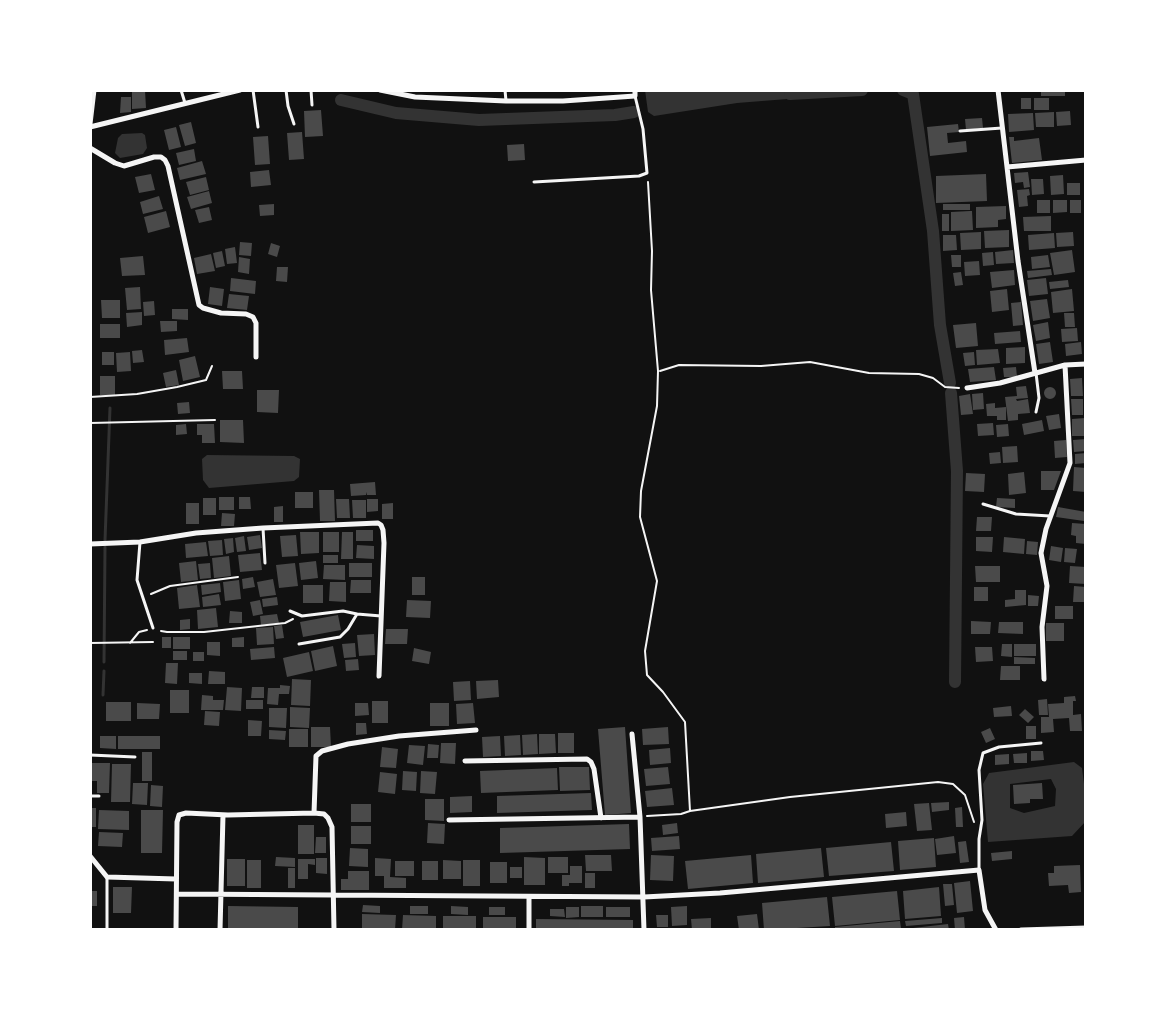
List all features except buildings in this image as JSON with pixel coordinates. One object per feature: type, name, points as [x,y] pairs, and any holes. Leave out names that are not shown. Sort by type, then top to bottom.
[{"type":"street","points":[[94,90],[90,125],[240,90]]},
{"type":"street","points":[[380,90],[415,97],[506,101],[563,101],[635,93]]},
{"type":"street","points":[[998,90],[1035,373]]},
{"type":"street","points":[[90,148],[124,166],[154,157],[165,160],[199,305],[221,313],[253,317],[256,323],[256,357]]},
{"type":"street","points":[[1007,167],[1086,160]]},
{"type":"street","points":[[967,388],[1000,383],[1065,365],[1086,364]]},
{"type":"street","points":[[1044,679],[1042,627],[1047,586],[1041,553],[1050,516],[1070,463],[1065,365]]},
{"type":"street","points":[[90,544],[140,542],[196,533],[263,528],[369,522],[381,525],[384,543],[379,676]]},
{"type":"street","points":[[314,813],[316,756],[322,751],[399,736],[476,730]]},
{"type":"street","points":[[632,734],[640,817],[644,930]]},
{"type":"street","points":[[465,761],[587,759],[594,769],[601,818]]},
{"type":"street","points":[[176,930],[179,815],[314,813],[324,814],[332,827],[334,930]]},
{"type":"street","points":[[220,930],[223,815]]},
{"type":"street","points":[[449,820],[640,817]]},
{"type":"street","points":[[90,856],[107,877],[176,879]]},
{"type":"street","points":[[177,894],[644,897],[979,870],[985,910],[996,930]]},
{"type":"street","points":[[529,897],[529,930]]},
{"type":"street","points":[[1021,930],[1086,928]]},
{"type":"lane","points":[[181,90],[185,103]]},
{"type":"lane","points":[[253,90],[258,127]]},
{"type":"lane","points":[[286,90],[294,124]]},
{"type":"lane","points":[[311,90],[312,105]]},
{"type":"lane","points":[[505,90],[506,101]]},
{"type":"lane","points":[[534,182],[647,173],[643,129],[635,93]]},
{"type":"lane","points":[[960,131],[1002,128]]},
{"type":"lane","points":[[1035,373],[1039,398],[1036,412]]},
{"type":"lane","points":[[983,504],[1016,514],[1050,516]]},
{"type":"lane","points":[[263,528],[265,563]]},
{"type":"lane","points":[[140,542],[137,580],[153,628]]},
{"type":"lane","points":[[290,611],[302,616],[343,611],[381,616]]},
{"type":"lane","points":[[299,644],[340,637],[357,614]]},
{"type":"lane","points":[[979,870],[982,820],[979,770],[983,753],[999,747],[1041,743]]},
{"type":"lane","points":[[90,755],[135,757]]},
{"type":"lane","points":[[90,796],[99,796]]},
{"type":"lane","points":[[107,877],[107,930]]},
{"type":"path","points":[[647,173],[651,290],[658,371],[657,406],[641,491],[640,517],[657,581],[645,651],[647,675],[685,722],[690,811]]},
{"type":"path","points":[[658,371],[679,365],[761,366],[810,362],[869,373],[919,374],[933,378],[945,387],[967,388]]},
{"type":"path","points":[[90,397],[137,394],[206,380],[212,366]]},
{"type":"path","points":[[90,423],[215,420]]},
{"type":"path","points":[[158,591],[170,586],[238,577]]},
{"type":"path","points":[[162,631],[204,632],[285,623]]},
{"type":"path","points":[[130,643],[139,632],[153,628]]},
{"type":"path","points":[[90,643],[153,642]]},
{"type":"path","points":[[640,817],[938,782],[953,784],[965,795],[979,839]]},
{"type":"shaded area","points":[[645,90],[802,90],[803,94],[800,98],[737,103],[654,116],[648,112]]},
{"type":"shaded area","points":[[142,133],[147,148],[143,154],[120,158],[115,153],[122,134]]},
{"type":"shaded area","points":[[207,455],[294,456],[300,459],[299,477],[294,481],[209,488],[203,480],[202,459]]},
{"type":"shaded area","points":[[1074,762],[1082,768],[1086,821],[1072,836],[988,842],[983,784],[989,773]],"holes":[[[1051,779],[1056,789],[1055,806],[1024,813],[1010,808],[1010,784]]]},
{"type":"waterway","points":[[790,94],[862,90]]},
{"type":"waterway","points":[[903,90],[913,94],[933,231],[940,325],[950,383]]},
{"type":"waterway","points":[[341,100],[396,113],[479,120],[634,112]]},
{"type":"waterway","points":[[951,393],[957,471],[955,682]]},
{"type":"waterway","points":[[105,540],[110,408]]},
{"type":"waterway","points":[[104,662],[105,547]]},
{"type":"waterway","points":[[103,695],[104,671]]}]
